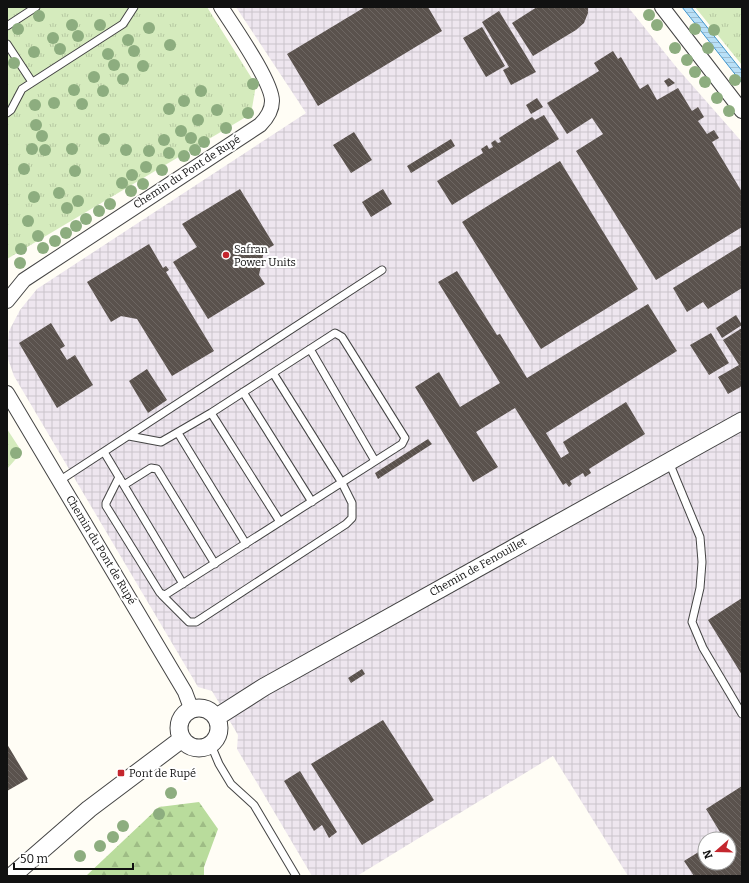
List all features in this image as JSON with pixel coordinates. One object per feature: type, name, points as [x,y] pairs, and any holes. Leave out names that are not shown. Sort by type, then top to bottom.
[{"type":"street","name":"Chemin du Pont de Rupé","points":[[7,300],[24,280],[260,125],[269,116],[272,101],[270,89],[252,55],[221,7]]},
{"type":"street","points":[[662,7],[742,111]]},
{"type":"street","name":"Chemin du Pont de Rupé","points":[[7,393],[185,692],[191,708]]},
{"type":"street","name":"Chemin de Fenouillet","points":[[217,717],[264,687],[742,421]]},
{"type":"street","points":[[201,707],[210,710],[217,717],[220,729],[211,745],[198,748],[187,744],[182,739],[180,734],[180,722],[182,716],[191,708],[201,707]]},
{"type":"street","points":[[12,876],[89,809],[182,739]]},
{"type":"lane","points":[[7,26],[36,7]]},
{"type":"lane","points":[[7,113],[11,110],[22,89],[123,24],[134,7]]},
{"type":"lane","points":[[7,44],[32,82]]},
{"type":"lane","points":[[59,481],[382,270]]},
{"type":"lane","points":[[129,436],[161,442],[211,413],[335,333],[342,337],[404,434],[405,438],[402,444],[342,483],[168,594],[162,595]]},
{"type":"lane","points":[[310,349],[375,461]]},
{"type":"lane","points":[[119,477],[106,506],[162,595],[189,622],[199,621],[346,524],[352,518],[352,503],[342,483],[273,372]]},
{"type":"lane","points":[[243,392],[312,502]]},
{"type":"lane","points":[[211,413],[280,522]]},
{"type":"lane","points":[[178,433],[246,544]]},
{"type":"lane","points":[[104,452],[183,584]]},
{"type":"lane","points":[[668,462],[700,537],[702,562],[700,588],[692,622],[703,648],[742,714]]},
{"type":"lane","points":[[124,485],[151,468],[157,469],[215,564]]},
{"type":"lane","points":[[211,745],[219,764],[231,784],[254,805],[296,876]]},
{"type":"shaded area","points":[[236,7],[628,7],[677,68],[742,142],[742,876],[628,876],[553,756],[357,876],[312,876],[237,749],[238,735],[212,691],[198,687],[14,376],[7,356],[9,331],[20,310],[37,289],[306,113]]},
{"type":"green space","points":[[7,7],[207,7],[256,85],[251,114],[7,259]]},
{"type":"green space","points":[[695,7],[742,7],[742,65]]},
{"type":"green space","points":[[7,429],[22,452],[7,469]]},
{"type":"green space","points":[[199,802],[218,829],[204,867],[204,876],[86,876],[159,807]]},
{"type":"water","points":[[682,7],[691,7],[742,71],[742,83]]},
{"type":"building","points":[[365,7],[428,7],[442,31],[318,106],[287,54]]},
{"type":"building","points":[[537,7],[588,7],[588,13],[584,23],[576,30],[533,56],[512,23]]},
{"type":"building","points":[[499,11],[536,72],[511,85],[503,70],[509,67],[482,22]]},
{"type":"building","points":[[482,27],[505,66],[486,77],[463,38]]},
{"type":"building","points":[[613,51],[618,59],[621,57],[640,89],[648,84],[657,100],[678,88],[692,111],[698,107],[704,117],[698,121],[707,134],[714,130],[719,138],[712,142],[742,192],[742,227],[656,280],[576,151],[603,134],[592,118],[567,134],[547,103],[599,71],[594,63]]},
{"type":"building","points":[[669,78],[675,83],[668,87],[664,81]]},
{"type":"building","points":[[537,98],[543,107],[531,114],[526,105]]},
{"type":"building","points":[[544,115],[559,139],[452,205],[437,181],[483,153],[481,149],[487,145],[489,149],[493,147],[491,143],[495,140],[498,143],[501,142],[499,138],[532,117],[535,120]]},
{"type":"building","points":[[354,132],[372,160],[351,173],[333,145]]},
{"type":"building","points":[[451,139],[455,146],[411,173],[407,166]]},
{"type":"building","points":[[560,161],[638,289],[541,349],[462,222]]},
{"type":"building","points":[[240,189],[274,245],[264,251],[259,275],[265,284],[208,319],[173,262],[197,247],[182,224]]},
{"type":"building","points":[[383,189],[392,204],[371,217],[362,202]]},
{"type":"building","points":[[149,244],[163,268],[166,266],[169,270],[166,272],[214,351],[172,376],[137,319],[121,316],[111,322],[87,282]]},
{"type":"building","points":[[742,245],[742,288],[708,309],[703,302],[687,312],[673,288]]},
{"type":"building","points":[[457,271],[497,335],[500,334],[527,378],[648,304],[677,351],[546,433],[561,458],[569,453],[563,442],[626,402],[645,434],[589,469],[591,473],[585,477],[583,473],[570,481],[572,484],[569,487],[566,483],[563,485],[515,408],[476,432],[498,467],[473,482],[415,387],[439,372],[460,407],[500,383],[438,282]]},
{"type":"building","points":[[736,315],[742,325],[722,338],[716,328]]},
{"type":"building","points":[[51,323],[65,346],[60,349],[67,360],[75,355],[93,385],[57,408],[19,343]]},
{"type":"building","points":[[742,328],[742,386],[728,394],[718,377],[739,365],[723,340]]},
{"type":"building","points":[[711,333],[729,363],[709,375],[690,345]]},
{"type":"building","points":[[147,369],[167,400],[148,413],[129,381]]},
{"type":"building","points":[[428,439],[432,444],[378,479],[375,473]]},
{"type":"building","points":[[742,598],[742,675],[708,620]]},
{"type":"building","points":[[362,669],[365,674],[351,683],[348,678]]},
{"type":"building","points":[[383,720],[434,800],[362,845],[311,764]]},
{"type":"building","points":[[7,744],[28,779],[7,791]]},
{"type":"building","points":[[300,771],[337,832],[329,838],[322,825],[314,831],[284,781]]},
{"type":"building","points":[[742,786],[742,876],[694,876],[684,861],[697,853],[697,871],[737,871],[737,831],[719,831],[706,809]]},
{"type":"place","name":"Safran Power Units","points":[[226,255]]},
{"type":"place","name":"Pont de Rupé","points":[[121,773]]}]
